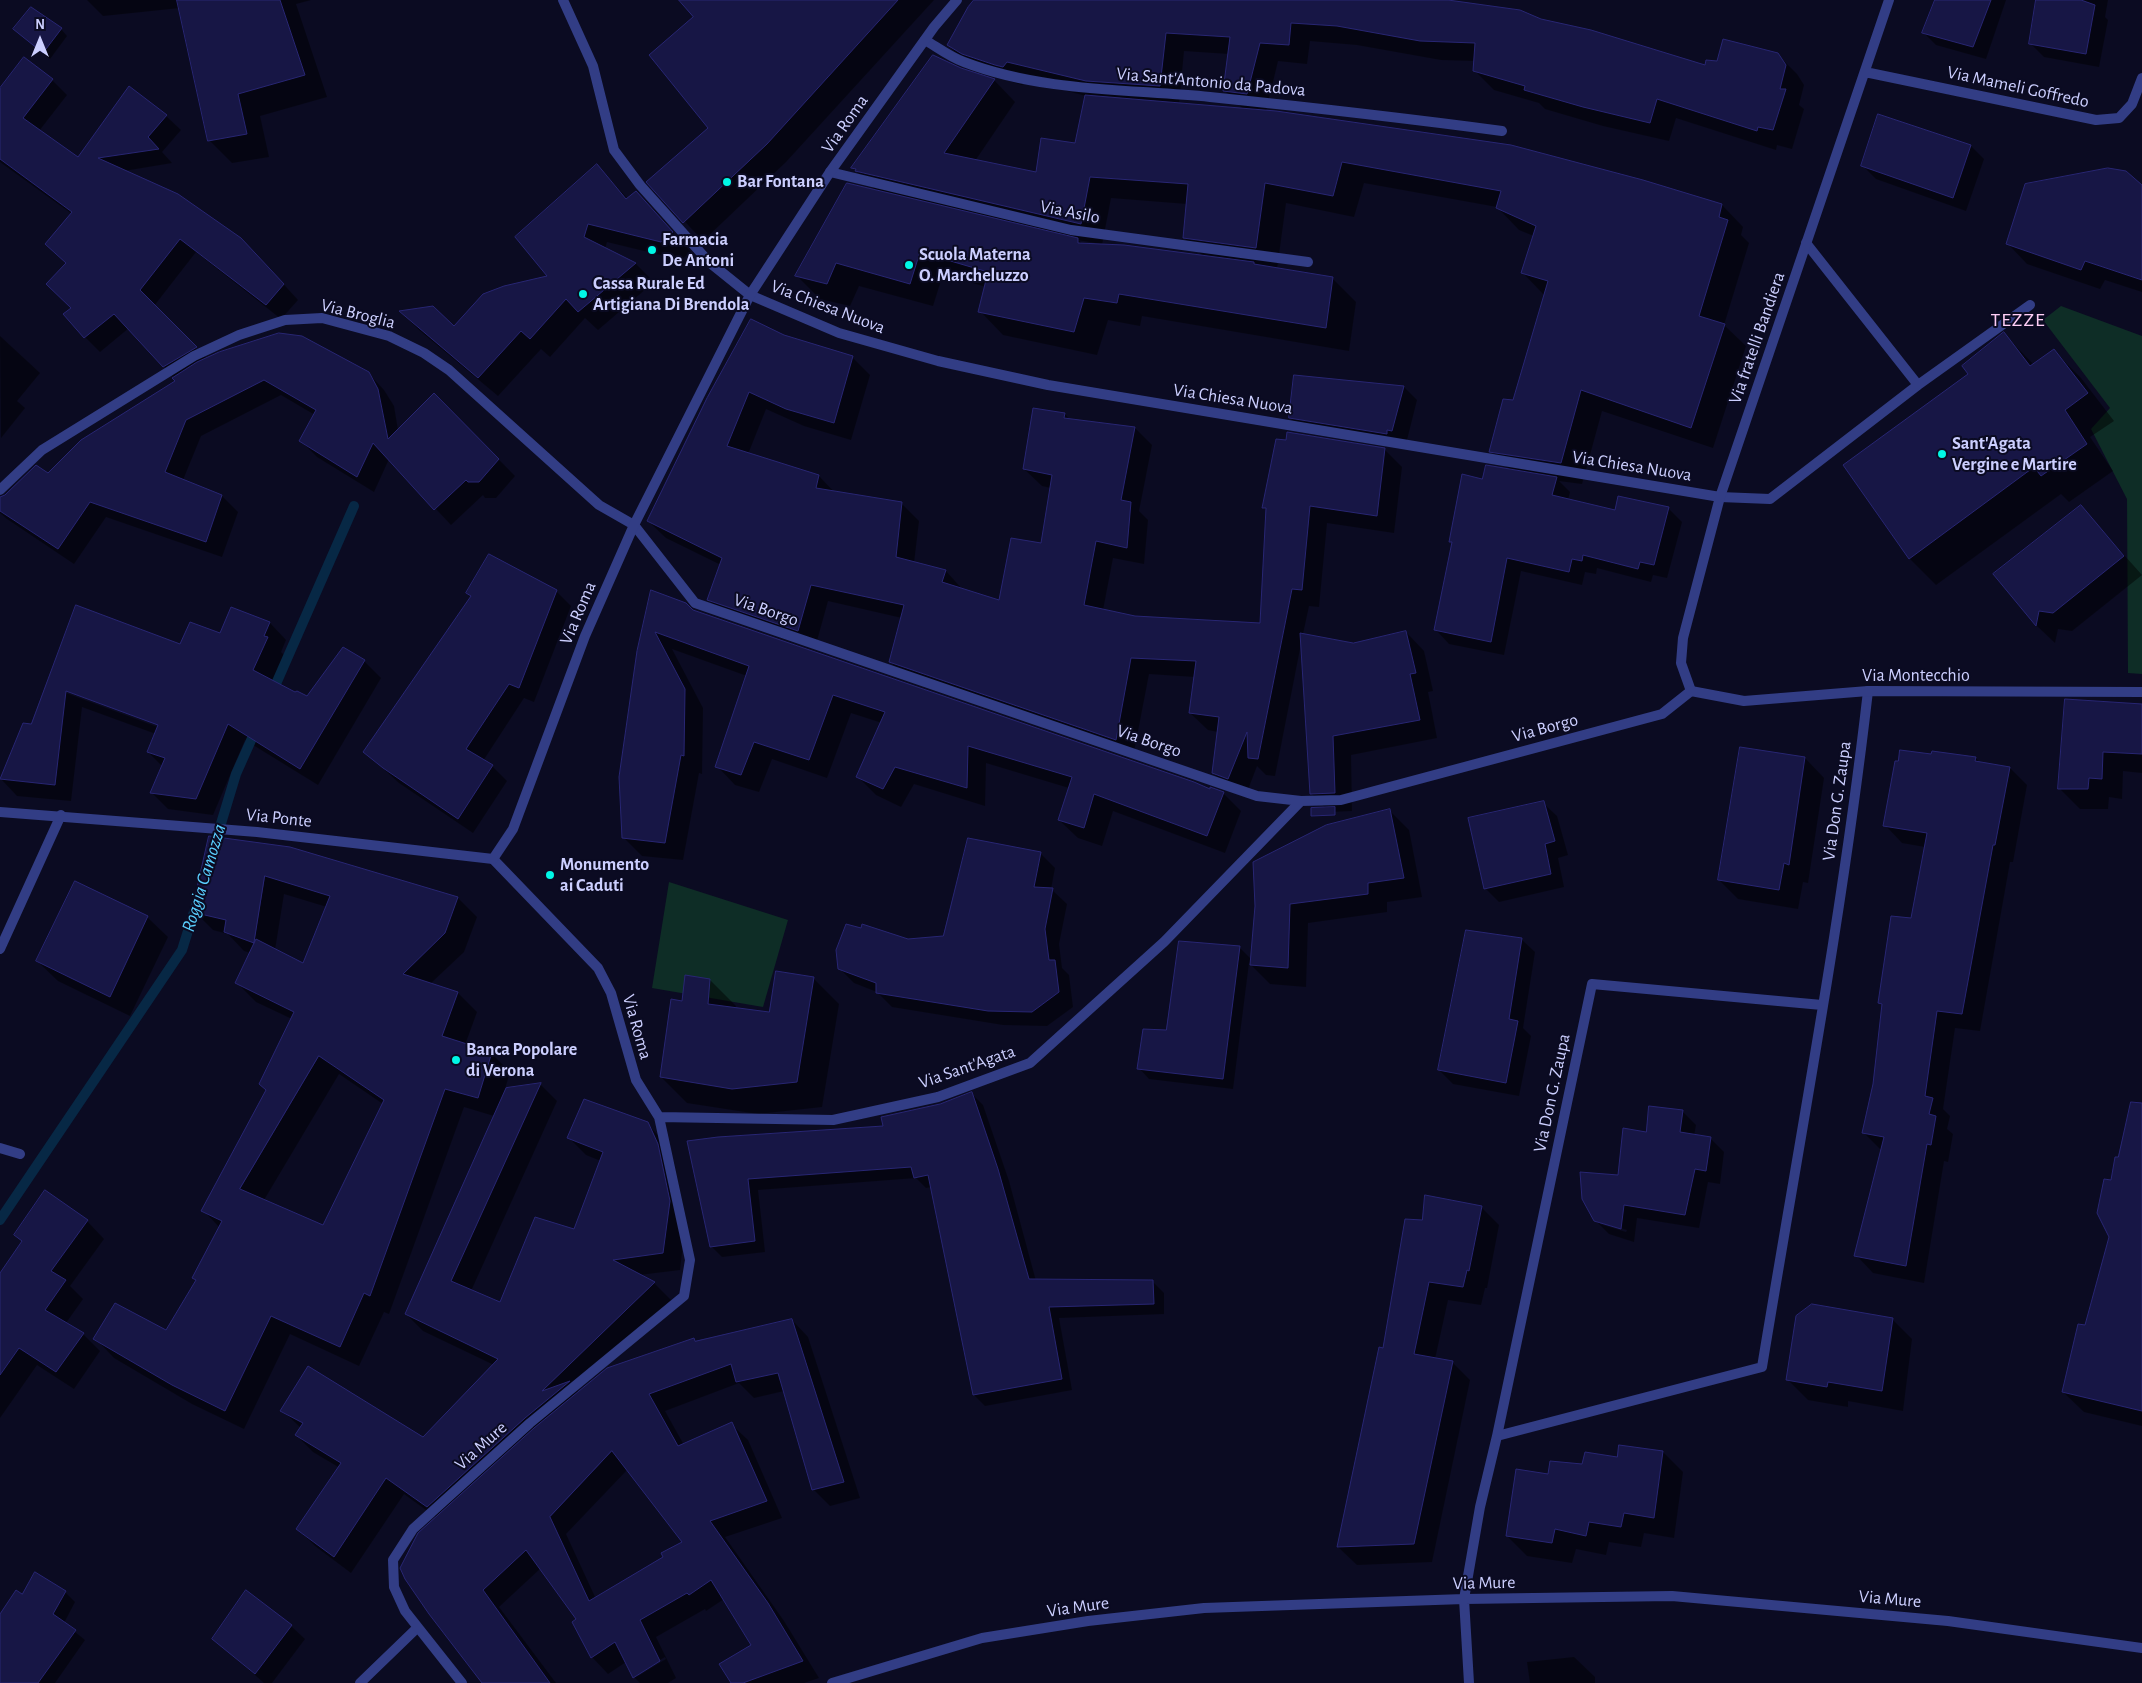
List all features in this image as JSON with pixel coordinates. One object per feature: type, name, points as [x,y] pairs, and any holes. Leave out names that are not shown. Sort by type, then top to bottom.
[{"type":"street","name":"Via Chiesa Nuova","points":[[563,0],[593,66],[614,150],[640,185],[709,262],[750,295],[839,333],[938,362],[1048,385],[1720,497],[1770,499],[1918,385],[2030,305]]},
{"type":"street","name":"Via Roma","points":[[690,1260],[659,1117],[636,1080],[611,993],[598,968],[493,859],[513,829],[585,636],[634,525],[750,295],[830,172],[925,40],[957,0]]},
{"type":"street","name":"Via fratelli Bandiera","points":[[1691,691],[1681,663],[1683,638],[1720,497],[1889,0]]},
{"type":"street","name":"Via Sant'Antonio da Padova","points":[[925,40],[962,62],[1010,77],[1078,88],[1151,91],[1370,113],[1502,131]]},
{"type":"street","name":"Via Mameli Goffredo","points":[[1864,72],[2096,120],[2119,118],[2132,104],[2142,78]]},
{"type":"street","name":"Via Asilo","points":[[830,172],[1071,230],[1308,262]]},
{"type":"street","points":[[1806,243],[1918,385]]},
{"type":"street","name":"Via Broglia","points":[[0,490],[42,450],[194,356],[239,335],[285,320],[322,318],[390,336],[424,353],[448,370],[599,505],[634,525]]},
{"type":"street","name":"Via Borgo","points":[[634,525],[695,603],[1257,796],[1301,801],[1341,800],[1662,714],[1691,691]]},
{"type":"street","name":"Via Montecchio","points":[[1691,691],[1744,701],[1868,691],[2142,692]]},
{"type":"street","name":"Via Don G. Zaupa","points":[[1498,1436],[1762,1367],[1858,777],[1868,691]]},
{"type":"street","name":"Via Sant'Agata","points":[[659,1117],[833,1120],[938,1097],[1030,1063],[1164,942],[1301,801]]},
{"type":"street","name":"Via Ponte","points":[[0,812],[61,815],[257,832],[493,859]]},
{"type":"street","points":[[0,949],[61,815]]},
{"type":"street","name":"Via Don G. Zaupa","points":[[1469,1683],[1464,1599],[1480,1507],[1498,1436],[1592,984],[1822,1005]]},
{"type":"street","points":[[0,1148],[20,1154]]},
{"type":"street","name":"Via Mure","points":[[462,1683],[405,1611],[394,1587],[393,1560],[413,1529],[530,1423],[684,1296],[690,1260]]},
{"type":"street","name":"Via Mure","points":[[832,1683],[982,1638],[1088,1621],[1204,1608],[1464,1599],[1672,1596],[1948,1621],[2142,1648]]},
{"type":"street","points":[[360,1683],[417,1628]]},
{"type":"green space","points":[[2061,306],[2142,336],[2142,674],[2128,673],[2127,499],[2091,429],[2110,408],[2043,320]]},
{"type":"green space","points":[[669,882],[788,920],[763,1007],[652,988]]},
{"type":"building","points":[[177,0],[280,0],[305,75],[238,94],[247,134],[208,141]]},
{"type":"building","points":[[679,0],[898,0],[767,144],[683,223],[646,182],[708,128],[649,55],[693,17]]},
{"type":"building","points":[[974,0],[1448,0],[1520,10],[1541,19],[1591,30],[1705,65],[1706,60],[1717,61],[1723,39],[1778,53],[1786,65],[1780,89],[1786,89],[1773,130],[1758,127],[1757,131],[1657,99],[1650,123],[1524,90],[1525,86],[1473,71],[1475,43],[1420,41],[1337,26],[1291,23],[1289,45],[1260,43],[1247,94],[1223,91],[1230,37],[1166,33],[1160,86],[1086,81],[1007,62],[1003,67],[995,65],[962,54],[947,45],[968,7]]},
{"type":"building","points":[[1935,0],[1991,0],[1973,47],[1922,33]]},
{"type":"building","points":[[2036,0],[2081,0],[2095,5],[2086,54],[2029,44]]},
{"type":"building","points":[[31,7],[62,28],[43,53],[13,29]]},
{"type":"building","points":[[933,55],[961,68],[995,79],[944,153],[1036,172],[1041,138],[1075,143],[1085,95],[1276,111],[1511,145],[1643,180],[1722,204],[1719,217],[1728,220],[1699,316],[1725,324],[1691,428],[1581,390],[1561,463],[1489,452],[1503,399],[1513,400],[1548,281],[1521,273],[1536,226],[1496,208],[1501,191],[1342,162],[1333,196],[1265,183],[1256,248],[1183,238],[1188,184],[1090,177],[1081,224],[855,171],[856,169],[851,168]]},
{"type":"building","points":[[24,57],[53,79],[23,118],[78,157],[129,86],[167,115],[148,137],[159,149],[98,158],[178,194],[241,238],[284,284],[266,305],[180,239],[140,290],[197,347],[163,367],[114,314],[84,338],[63,314],[71,308],[46,284],[66,263],[45,244],[72,212],[0,159],[0,88]]},
{"type":"building","points":[[1878,114],[1971,145],[1953,198],[1861,166]]},
{"type":"building","points":[[597,164],[626,199],[636,191],[673,232],[661,242],[588,224],[584,237],[636,263],[578,312],[566,299],[530,339],[521,331],[478,378],[399,311],[433,306],[454,326],[483,294],[504,286],[547,276],[515,237]]},
{"type":"building","points":[[2108,168],[2126,171],[2142,185],[2142,280],[2085,261],[2081,270],[2006,244],[2025,184]]},
{"type":"building","points":[[847,183],[1078,238],[1078,243],[1124,245],[1254,262],[1254,264],[1333,277],[1326,328],[1119,294],[1117,303],[1084,298],[1074,332],[978,312],[988,272],[920,252],[910,284],[836,263],[827,284],[795,276]]},
{"type":"building","points":[[751,319],[784,335],[853,356],[834,423],[786,409],[749,392],[727,446],[819,475],[816,488],[902,502],[896,557],[946,570],[942,582],[999,600],[1011,538],[1041,543],[1052,475],[1023,469],[1033,408],[1065,413],[1064,418],[1135,427],[1121,500],[1131,502],[1127,548],[1096,541],[1084,605],[1135,616],[1260,623],[1266,508],[1262,508],[1276,439],[1286,440],[1287,432],[1385,448],[1377,516],[1310,506],[1302,590],[1292,589],[1258,759],[1248,758],[1247,732],[1228,779],[1212,773],[1219,717],[1189,713],[1196,661],[1131,658],[1116,740],[889,662],[904,605],[811,585],[798,631],[707,600],[722,558],[647,521],[707,398]]},
{"type":"building","name":"Sant'Agata Vergine e Martire","points":[[2004,332],[2030,366],[2054,349],[2088,393],[2065,410],[2087,444],[2041,476],[2034,467],[1909,559],[1843,465],[1968,374],[1962,366]]},
{"type":"building","points":[[279,333],[302,336],[369,372],[378,389],[388,439],[434,393],[499,459],[479,482],[468,482],[466,480],[434,510],[373,443],[357,477],[299,441],[316,410],[264,380],[186,420],[165,472],[222,495],[206,542],[90,502],[58,549],[0,511],[0,497],[5,495],[36,465],[48,473],[81,440],[175,381],[172,378],[197,362],[219,352]]},
{"type":"building","points":[[1294,375],[1404,386],[1392,431],[1387,430],[1387,434],[1289,418]]},
{"type":"building","points":[[1486,465],[1557,477],[1552,495],[1615,510],[1618,496],[1669,507],[1654,565],[1640,562],[1638,569],[1583,555],[1582,561],[1572,559],[1569,572],[1507,558],[1491,642],[1434,630],[1452,542],[1449,542],[1462,474],[1482,479]]},
{"type":"building","points":[[2081,505],[2124,556],[2053,613],[2039,611],[2036,626],[1993,574]]},
{"type":"building","points":[[489,554],[557,590],[519,688],[509,684],[466,749],[493,765],[458,819],[383,768],[363,752],[471,596],[466,593]]},
{"type":"building","points":[[651,590],[686,603],[693,610],[1210,789],[1210,787],[1224,792],[1207,836],[1094,794],[1084,828],[1058,820],[1072,777],[968,746],[967,788],[895,767],[883,789],[856,777],[885,712],[833,695],[809,760],[754,742],[741,775],[715,767],[749,666],[655,632],[685,689],[684,756],[681,755],[665,843],[622,838],[619,777],[637,651]]},
{"type":"building","points":[[76,605],[180,644],[190,622],[220,633],[231,607],[270,622],[264,636],[268,637],[253,670],[295,692],[297,691],[307,696],[343,647],[365,660],[300,769],[228,724],[196,799],[150,793],[165,758],[147,752],[158,725],[66,691],[55,785],[0,779],[23,723],[31,724]]},
{"type":"building","points":[[1406,631],[1416,673],[1410,674],[1420,720],[1333,736],[1335,793],[1310,794],[1300,633],[1353,643]]},
{"type":"building","points":[[2065,699],[2142,704],[2142,754],[2103,752],[2102,779],[2089,778],[2088,789],[2058,789]]},
{"type":"building","points":[[1740,747],[1805,757],[1789,865],[1784,863],[1779,890],[1718,880]]},
{"type":"building","points":[[1900,750],[1931,754],[1932,751],[1976,757],[1975,761],[2010,767],[1995,845],[1993,845],[1962,1014],[1937,1011],[1925,1096],[1933,1098],[1929,1114],[1936,1116],[1931,1145],[1927,1144],[1906,1266],[1854,1256],[1884,1137],[1862,1133],[1873,1084],[1882,1004],[1878,1003],[1891,916],[1911,918],[1927,833],[1883,826],[1895,761],[1898,761]]},
{"type":"building","points":[[1544,801],[1555,841],[1545,844],[1551,874],[1484,889],[1468,818]]},
{"type":"building","points":[[1335,807],[1335,815],[1311,816],[1311,808]]},
{"type":"building","points":[[1390,809],[1404,878],[1368,883],[1368,894],[1290,904],[1288,968],[1250,965],[1255,906],[1253,862],[1326,825]]},
{"type":"building","points":[[209,836],[290,847],[458,897],[445,933],[403,974],[458,992],[442,1036],[492,1052],[478,1098],[445,1089],[370,1296],[364,1293],[340,1347],[271,1316],[225,1411],[172,1385],[93,1339],[115,1303],[166,1330],[196,1280],[192,1278],[222,1221],[201,1211],[266,1090],[259,1084],[294,1012],[235,983],[254,943],[224,932],[226,920],[192,912]],"holes":[[[265,876],[330,896],[303,963],[256,939],[254,943]],[[319,1056],[384,1100],[323,1225],[240,1189]]]},
{"type":"building","points":[[968,838],[1041,852],[1034,887],[1053,888],[1045,929],[1049,960],[1055,960],[1059,992],[1032,1012],[988,1011],[876,993],[876,983],[838,969],[836,950],[846,924],[861,928],[862,924],[908,939],[943,936]]},
{"type":"building","points":[[75,881],[148,916],[110,997],[36,961]]},
{"type":"building","points":[[1466,930],[1522,938],[1509,1019],[1518,1021],[1506,1083],[1438,1070]]},
{"type":"building","points":[[1179,941],[1240,946],[1223,1079],[1137,1069],[1143,1029],[1166,1030]]},
{"type":"building","points":[[776,971],[814,977],[797,1082],[732,1089],[660,1077],[671,999],[682,1001],[685,975],[710,979],[708,1004],[769,1012]]},
{"type":"building","points":[[541,1083],[451,1281],[500,1302],[535,1217],[574,1229],[603,1152],[567,1138],[584,1099],[648,1122],[658,1144],[670,1201],[663,1253],[613,1260],[655,1282],[542,1391],[570,1381],[525,1418],[427,1507],[386,1478],[334,1557],[296,1529],[341,1463],[295,1435],[303,1423],[280,1411],[308,1366],[423,1437],[498,1359],[405,1314],[506,1088]]},
{"type":"building","points":[[972,1092],[998,1169],[1029,1279],[1153,1280],[1154,1304],[1049,1307],[1062,1379],[973,1395],[928,1175],[914,1178],[911,1167],[748,1179],[755,1241],[710,1247],[687,1141],[718,1137],[883,1126],[881,1117],[940,1104]]},
{"type":"building","points":[[2131,1102],[2142,1103],[2142,1411],[2062,1392],[2078,1324],[2085,1325],[2109,1237],[2097,1213],[2104,1179],[2111,1180],[2115,1157],[2118,1157]]},
{"type":"building","points":[[1649,1106],[1683,1110],[1680,1132],[1711,1137],[1706,1171],[1695,1169],[1685,1215],[1624,1205],[1621,1229],[1594,1221],[1582,1199],[1580,1172],[1618,1175],[1623,1128],[1646,1132]]},
{"type":"building","points":[[45,1190],[88,1220],[51,1271],[66,1280],[45,1310],[84,1333],[56,1372],[19,1348],[0,1375],[0,1273],[22,1241],[14,1235]]},
{"type":"building","points":[[1425,1195],[1482,1206],[1469,1271],[1467,1270],[1463,1287],[1429,1282],[1414,1354],[1453,1361],[1414,1544],[1337,1547],[1379,1347],[1383,1348],[1405,1219],[1422,1220]]},
{"type":"building","points":[[1812,1304],[1893,1318],[1882,1391],[1828,1382],[1827,1387],[1786,1380],[1796,1316]]},
{"type":"building","points":[[792,1319],[844,1482],[812,1490],[778,1373],[736,1382],[731,1364],[649,1394],[678,1446],[732,1422],[767,1501],[710,1521],[768,1603],[803,1661],[743,1683],[731,1683],[719,1664],[751,1645],[711,1580],[689,1595],[687,1593],[640,1620],[660,1661],[633,1678],[615,1642],[591,1658],[572,1622],[576,1619],[526,1550],[483,1590],[550,1683],[482,1683],[429,1614],[405,1579],[400,1568],[418,1533],[534,1428],[607,1368],[694,1338],[695,1341]],"holes":[[[612,1451],[682,1542],[661,1553],[663,1557],[589,1601],[550,1517]]]},
{"type":"building","points":[[1619,1445],[1663,1451],[1654,1518],[1624,1513],[1621,1527],[1589,1522],[1586,1536],[1555,1529],[1552,1543],[1506,1536],[1516,1469],[1548,1474],[1550,1461],[1582,1464],[1585,1452],[1617,1457]]},
{"type":"building","points":[[35,1572],[66,1591],[53,1614],[76,1630],[38,1683],[0,1683],[0,1614],[16,1590],[22,1594]]},
{"type":"building","points":[[246,1590],[292,1625],[255,1674],[212,1639]]},
{"type":"waterway","name":"Roggia Camozza","points":[[272,693],[354,506]]},
{"type":"waterway","name":"Roggia Camozza","points":[[213,850],[236,774],[257,727]]},
{"type":"waterway","name":"Roggia Camozza","points":[[0,1220],[182,950],[198,899]]},
{"type":"place","name":"Bar Fontana","points":[[727,182]]},
{"type":"place","name":"Farmacia De Antoni","points":[[652,250]]},
{"type":"place","name":"Scuola Materna O. Marcheluzzo","points":[[909,265]]},
{"type":"place","name":"Cassa Rurale Ed Artigiana Di Brendola","points":[[583,294]]},
{"type":"place","name":"Sant'Agata Vergine e Martire","points":[[1942,454]]},
{"type":"place","name":"Monumento ai Caduti","points":[[550,875]]},
{"type":"place","name":"Banca Popolare di Verona","points":[[456,1060]]},
{"type":"district","name":"TEZZE","points":[[2018,320]]}]
